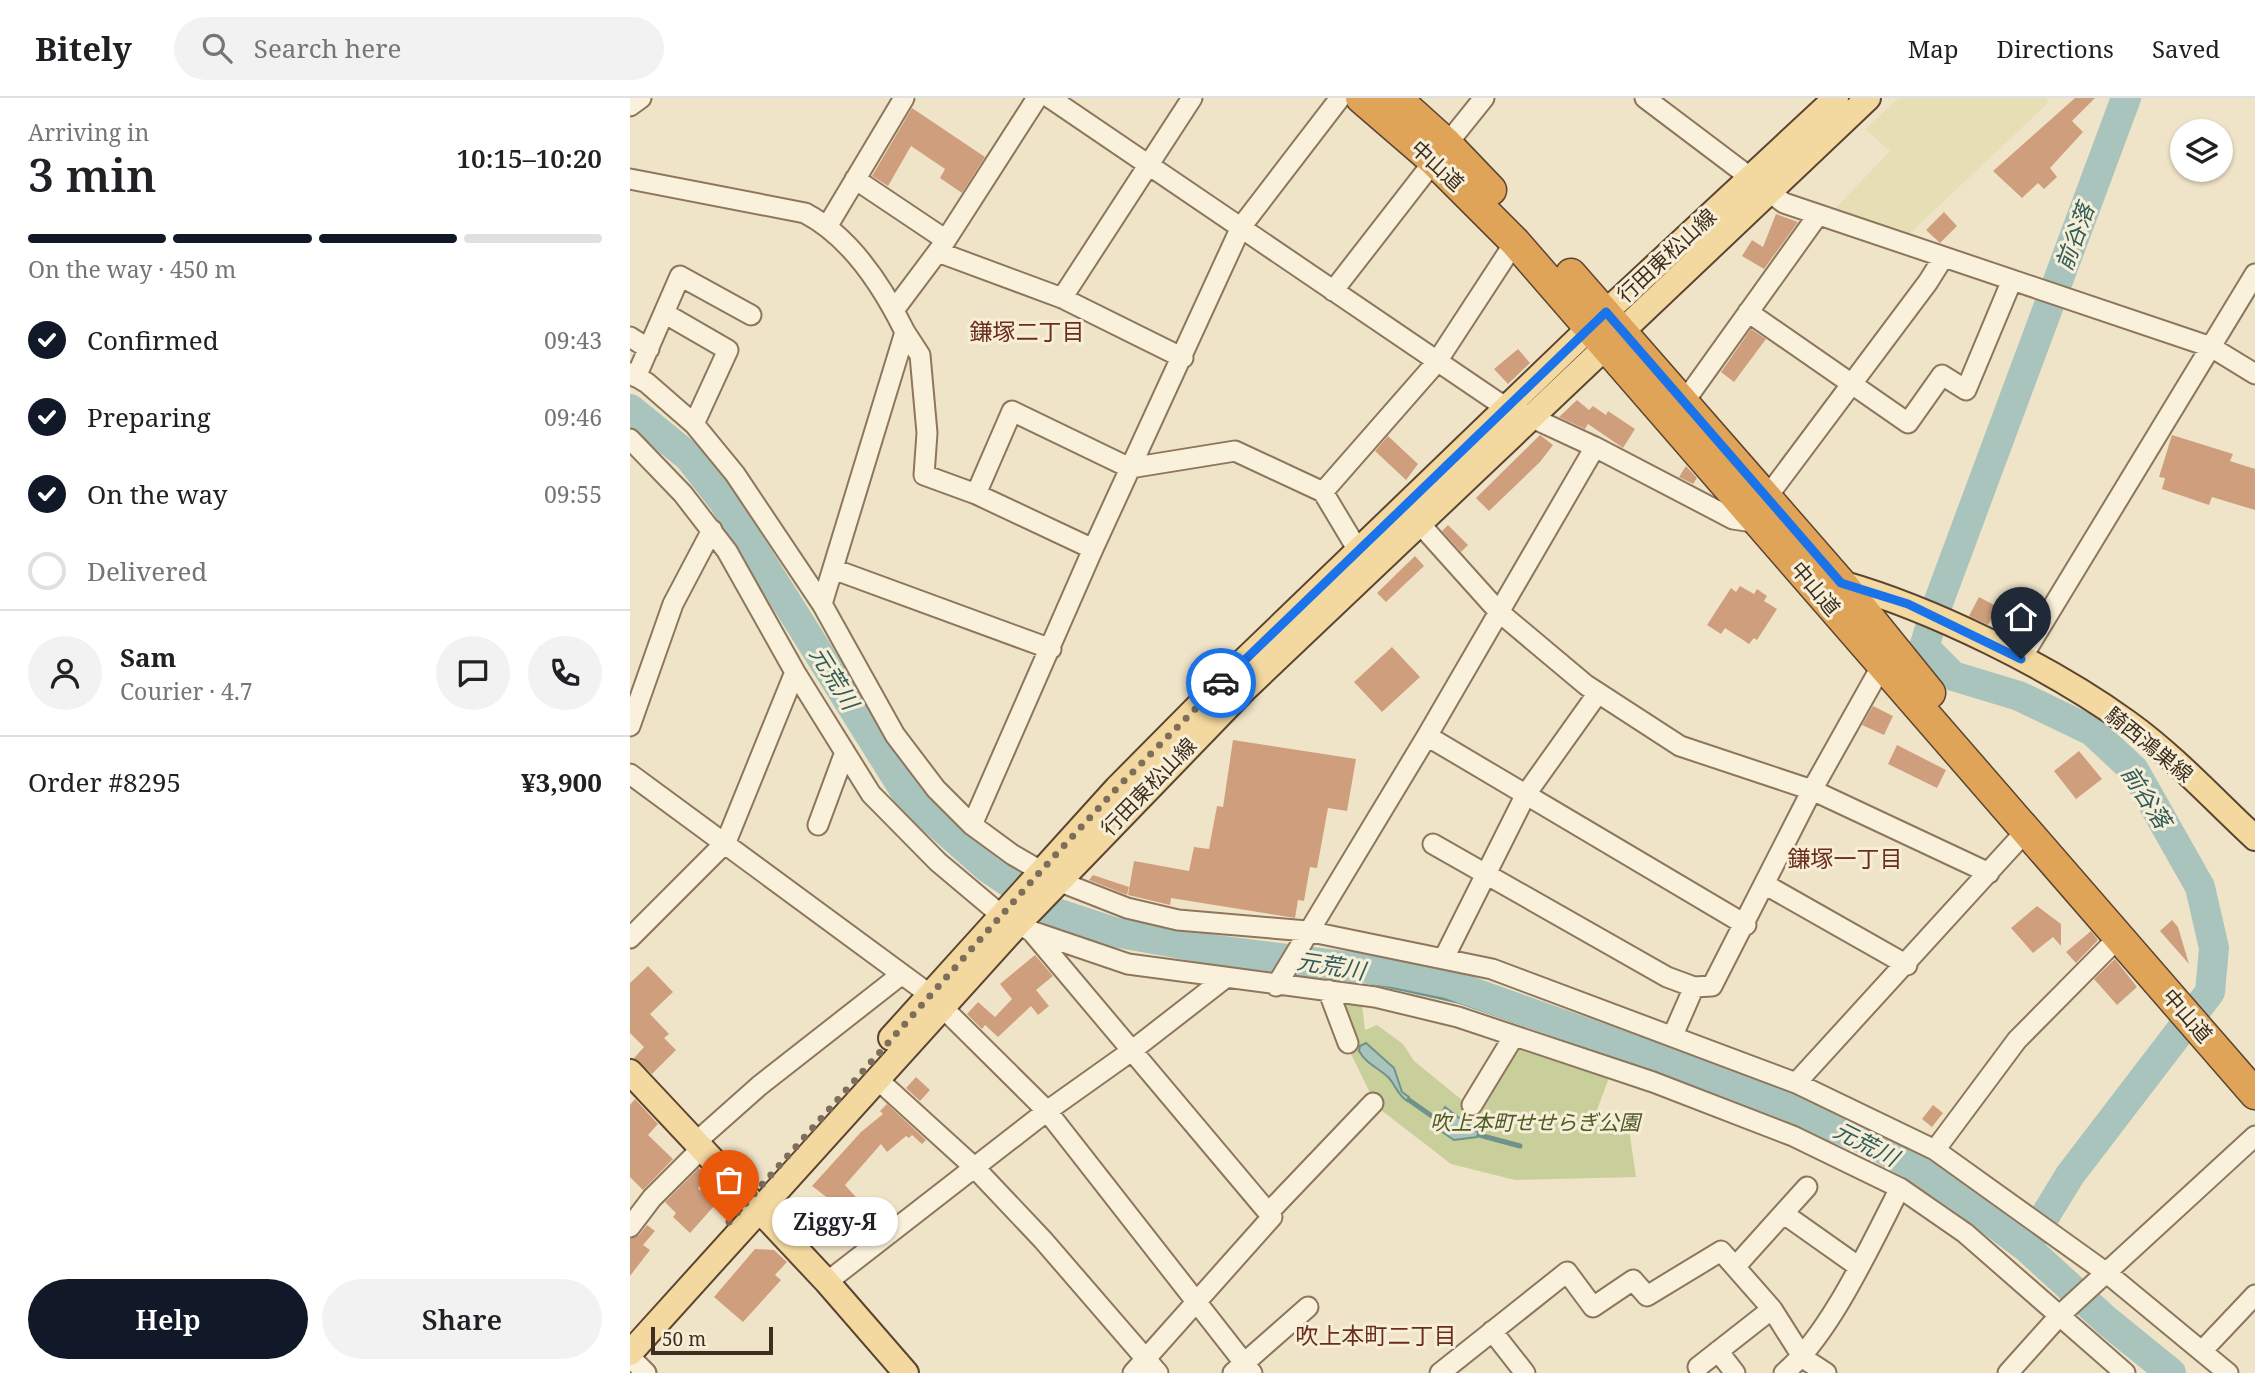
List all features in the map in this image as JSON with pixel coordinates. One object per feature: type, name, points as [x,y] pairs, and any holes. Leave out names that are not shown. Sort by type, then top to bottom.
[{"type":"highway","name":"中山道","points":[[1361,98],[1441,152],[1607,329],[1763,510],[1841,583],[2177,991],[2208,1025],[2255,1065]]},
{"type":"highway","name":"中山道","points":[[1396,98],[1515,242],[1684,402],[1881,667],[2119,937],[2177,991]]},
{"type":"highway","name":"中山道","points":[[2208,1025],[2255,1094]]},
{"type":"main road","name":"行田東松山線","points":[[1757,188],[1836,98]]},
{"type":"main road","name":"行田東松山線","points":[[754,1205],[935,1000],[1015,920],[1048,877],[1246,688],[1364,561],[1757,188],[1868,98]]},
{"type":"main road","name":"騎西鴻巣線","points":[[1841,583],[1908,604],[2021,659],[2129,723],[2255,838]]},
{"type":"main road","name":"行田東松山線","points":[[754,1205],[876,1078],[935,1000]]},
{"type":"main road","points":[[630,1072],[827,1282],[906,1373]]},
{"type":"main road","points":[[630,1331],[754,1205]]},
{"type":"main road","points":[[630,1355],[754,1205]]},
{"type":"street","points":[[630,106],[641,98]]},
{"type":"street","points":[[828,225],[904,98]]},
{"type":"street","points":[[894,310],[942,246],[1037,98]]},
{"type":"street","points":[[1050,98],[1436,363],[1519,413],[1595,447],[1733,519],[1763,510],[1943,258]]},
{"type":"street","points":[[1062,298],[1192,98]]},
{"type":"street","points":[[972,824],[1093,549],[1241,227],[1340,98]]},
{"type":"street","points":[[1333,291],[1484,98]]},
{"type":"street","points":[[1645,98],[1757,188],[1784,203],[2211,347],[2255,374]]},
{"type":"street","points":[[630,179],[805,213],[828,225],[858,258],[894,310],[920,355],[927,433],[924,475],[976,494],[1093,549]]},
{"type":"street","points":[[855,179],[942,246],[1062,298],[1183,358]]},
{"type":"street","points":[[1684,402],[1818,215]]},
{"type":"street","points":[[1323,492],[1436,363],[1515,242]]},
{"type":"street","points":[[2021,659],[2255,274]]},
{"type":"street","points":[[751,315],[680,276],[649,349],[633,375],[694,424],[735,474],[822,604],[895,735],[936,789],[972,824],[1048,877],[1127,908],[1178,920],[1307,931],[1492,969],[1796,1083],[1934,1150],[2108,1274],[2228,1373]]},
{"type":"street","points":[[1748,312],[1909,423],[1942,375],[1966,390],[2012,280]]},
{"type":"street","points":[[664,313],[728,351],[694,424]]},
{"type":"street","points":[[822,604],[905,332]]},
{"type":"street","points":[[630,337],[649,349]]},
{"type":"street","points":[[976,494],[1012,411],[1130,468],[1235,451],[1323,492],[1364,561]]},
{"type":"street","points":[[630,439],[657,465],[712,530],[795,672],[871,794],[938,862],[1015,920],[1272,1217],[1196,1302],[1146,1368],[1043,1240],[974,1167],[876,1078]]},
{"type":"street","points":[[1276,986],[1427,736],[1595,447]]},
{"type":"street","points":[[1412,515],[1499,612],[1598,693],[1680,746],[1812,790],[1989,873]]},
{"type":"street","points":[[630,726],[673,604],[712,530]]},
{"type":"street","points":[[833,569],[1051,649]]},
{"type":"street","points":[[1433,844],[1667,977],[1694,987],[1712,986],[1746,925],[1812,790],[1881,667]]},
{"type":"street","points":[[630,938],[726,842],[795,672]]},
{"type":"street","points":[[1444,958],[1526,794],[1598,693]]},
{"type":"street","points":[[1427,736],[1746,925]]},
{"type":"street","points":[[818,825],[845,752]]},
{"type":"street","points":[[630,774],[726,842],[935,1000],[1046,1111],[1196,1302],[1243,1370],[1308,1307]]},
{"type":"street","points":[[1796,1083],[2026,831]]},
{"type":"street","points":[[1766,885],[1906,965]]},
{"type":"street","points":[[1015,920],[1128,964],[1276,986],[1375,997],[1458,1017],[1653,1082],[1793,1136],[1900,1188],[1965,1233],[2125,1373]]},
{"type":"street","points":[[1934,1150],[2017,1040],[2119,937]]},
{"type":"street","points":[[630,1227],[699,1145],[759,1086],[902,974]]},
{"type":"street","points":[[827,1282],[1046,1111],[1130,1052],[1224,979]]},
{"type":"street","points":[[1673,1035],[1694,987]]},
{"type":"street","points":[[1328,990],[1348,1043]]},
{"type":"street","points":[[1472,1105],[1514,1035]]},
{"type":"street","points":[[1269,1212],[1373,1103]]},
{"type":"street","points":[[2008,1373],[2060,1316],[2255,1136]]},
{"type":"street","points":[[1735,1267],[1807,1187]]},
{"type":"street","points":[[1784,1373],[1803,1358],[1859,1267],[1900,1188]]},
{"type":"street","points":[[1784,1213],[1859,1267]]},
{"type":"street","points":[[1440,1373],[1567,1272],[1593,1307],[1633,1280],[1647,1296],[1721,1251],[1772,1309],[1803,1358],[1826,1373]]},
{"type":"street","points":[[2202,1350],[2255,1295]]},
{"type":"street","points":[[1698,1367],[1772,1309]]},
{"type":"street","points":[[1492,1331],[1525,1373]]},
{"type":"street","points":[[1718,1351],[1735,1373]]},
{"type":"street","points":[[630,1355],[646,1373]]},
{"type":"shaded area","points":[[1899,98],[2046,98],[2049,102],[1908,235],[1834,210],[1890,151],[1865,129]]},
{"type":"green space","name":"吹上本町せせらぎ公園","points":[[1322,995],[1361,997],[1365,1030],[1377,1025],[1403,1044],[1414,1061],[1467,1104],[1515,1044],[1610,1075],[1591,1126],[1628,1122],[1636,1177],[1515,1180],[1451,1164],[1377,1107]]},
{"type":"water","points":[[1366,1043],[1394,1068],[1402,1092],[1409,1097],[1407,1101],[1389,1078],[1362,1056],[1360,1046]]},
{"type":"water","points":[[1445,1107],[1479,1133],[1477,1137],[1454,1140],[1441,1131],[1436,1122]]},
{"type":"building","points":[[2075,98],[2095,98],[2072,121],[2083,132],[2050,168],[2057,177],[2044,189],[2038,183],[2022,198],[1993,171]]},
{"type":"building","points":[[912,108],[985,157],[962,193],[940,178],[945,169],[911,146],[888,186],[872,176]]},
{"type":"building","points":[[1944,212],[1957,226],[1940,243],[1926,230]]},
{"type":"building","points":[[1776,214],[1798,222],[1764,269],[1742,256],[1752,240],[1763,247]]},
{"type":"building","points":[[1751,329],[1766,339],[1734,382],[1721,372]]},
{"type":"building","points":[[1518,349],[1530,363],[1508,384],[1494,369]]},
{"type":"building","points":[[1577,400],[1589,410],[1593,406],[1606,415],[1608,411],[1635,429],[1623,448],[1588,424],[1585,429],[1559,417]]},
{"type":"building","points":[[1540,435],[1553,445],[1540,462],[1489,511],[1476,498]]},
{"type":"building","points":[[2172,435],[2233,454],[2230,461],[2255,469],[2255,510],[2212,497],[2209,505],[2162,489],[2165,478],[2159,477]]},
{"type":"building","points":[[1388,436],[1418,464],[1406,480],[1375,451]]},
{"type":"building","points":[[1686,466],[1697,478],[1693,484],[1679,477]]},
{"type":"building","points":[[1448,525],[1468,545],[1461,552],[1442,531]]},
{"type":"building","points":[[1415,556],[1424,566],[1386,602],[1377,593]]},
{"type":"building","points":[[1740,586],[1754,594],[1757,589],[1767,596],[1764,601],[1777,609],[1757,640],[1754,638],[1749,644],[1725,628],[1721,634],[1707,625],[1731,588],[1736,592]]},
{"type":"building","points":[[1979,597],[1998,607],[1988,625],[1969,616]]},
{"type":"building","points":[[1392,647],[1420,677],[1382,712],[1354,682]]},
{"type":"building","points":[[1873,706],[1893,716],[1884,735],[1862,725]]},
{"type":"building","points":[[1233,740],[1356,759],[1347,811],[1328,808],[1317,868],[1310,867],[1304,901],[1298,900],[1295,918],[1171,898],[1170,905],[1128,895],[1134,861],[1189,871],[1194,847],[1209,849],[1217,806],[1223,807]]},
{"type":"building","points":[[1897,745],[1946,770],[1937,788],[1888,764]]},
{"type":"building","points":[[2079,751],[2102,779],[2076,799],[2054,771]]},
{"type":"building","points":[[1093,875],[1129,887],[1127,895],[1089,880]]},
{"type":"building","points":[[2037,906],[2061,924],[2061,946],[2053,937],[2033,953],[2011,928]]},
{"type":"building","points":[[2172,920],[2178,927],[2189,964],[2160,931]]},
{"type":"building","points":[[2091,931],[2098,940],[2076,963],[2066,952]]},
{"type":"building","points":[[1035,955],[1053,976],[1036,990],[1049,1006],[1038,1015],[1031,1006],[998,1037],[985,1025],[982,1029],[967,1014],[978,1002],[995,1017],[1012,999],[1000,984]]},
{"type":"building","points":[[2115,959],[2137,987],[2117,1005],[2094,979]]},
{"type":"building","points":[[648,966],[673,992],[650,1014],[669,1034],[664,1038],[676,1050],[652,1074],[634,1058],[644,1047],[630,1033],[630,983]]},
{"type":"building","points":[[916,1077],[930,1090],[920,1101],[906,1088]]},
{"type":"building","points":[[635,1099],[658,1124],[648,1135],[673,1159],[643,1190],[630,1177],[630,1105]]},
{"type":"building","points":[[887,1104],[926,1140],[922,1144],[912,1135],[909,1138],[906,1136],[887,1152],[881,1144],[845,1185],[881,1225],[856,1244],[829,1212],[837,1205],[812,1186],[861,1132],[883,1114],[880,1111]]},
{"type":"building","points":[[1933,1105],[1943,1113],[1932,1127],[1922,1119]]},
{"type":"building","points":[[699,1168],[708,1177],[698,1188],[715,1205],[690,1233],[673,1217],[676,1213],[665,1202]]},
{"type":"building","points":[[647,1225],[655,1231],[643,1245],[650,1250],[630,1276],[630,1239],[639,1235]]},
{"type":"building","points":[[755,1249],[774,1250],[787,1262],[775,1275],[781,1280],[743,1322],[714,1297]]},
{"type":"waterway","name":"前谷落","points":[[2026,1247],[2070,1175],[2210,992],[2214,948],[2200,887],[2134,770],[2092,731],[2019,696],[1953,676],[1924,647],[2126,98]]},
{"type":"waterway","name":"元荒川","points":[[630,409],[689,457],[724,502],[910,799],[988,868],[1053,912],[1114,932],[1215,950],[1394,972],[1447,983],[1737,1087],[1859,1137],[1911,1164],[1960,1197],[2026,1247],[2107,1321],[2171,1373]]},
{"type":"waterway","points":[[1368,981],[1458,1001],[1557,1035]]},
{"type":"waterway","points":[[1566,1039],[1740,1104]]},
{"type":"waterway","points":[[1409,1100],[1436,1119]]},
{"type":"waterway","points":[[1479,1135],[1520,1146]]},
{"type":"way so far","points":[[729,1222],[1039,873],[1117,788],[1221,683]]},
{"type":"place","name":"Ziggy-Я","points":[[729,1222]]},
{"type":"district","name":"鎌塚二丁目","points":[[1027,332]]},
{"type":"district","name":"鎌塚一丁目","points":[[1845,859]]},
{"type":"district","name":"吹上本町二丁目","points":[[1376,1336]]},
{"type":"route","points":[[1221,683],[1388,525],[1606,312],[1841,583],[1908,604],[2021,659]]}]
